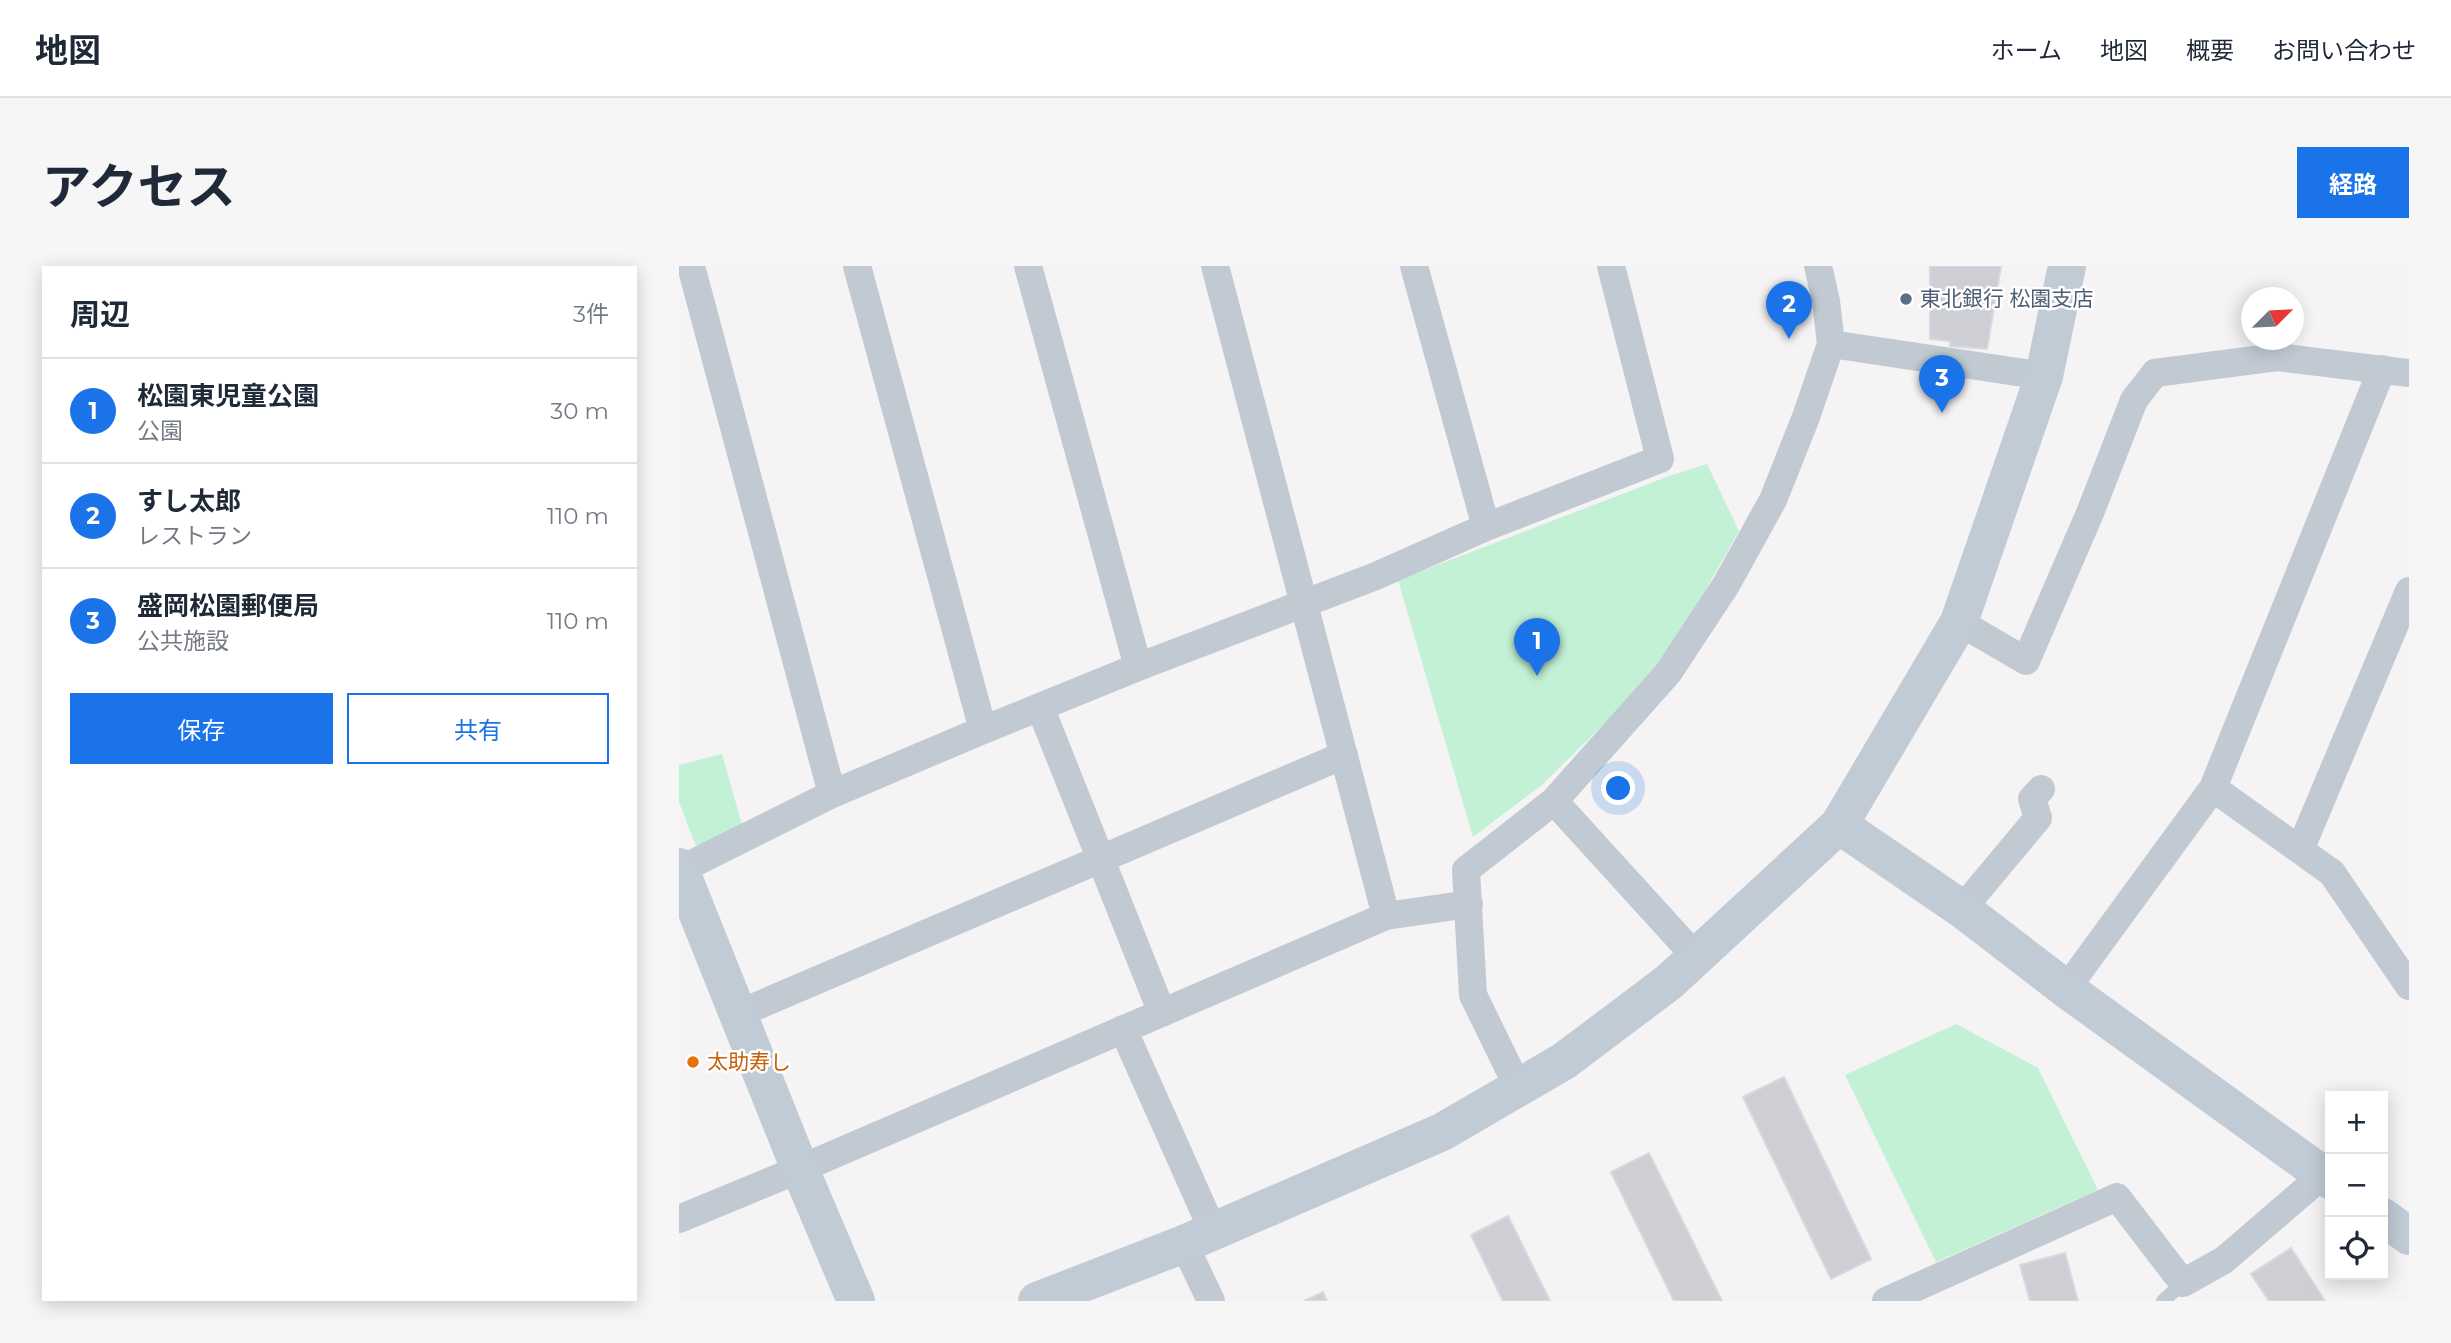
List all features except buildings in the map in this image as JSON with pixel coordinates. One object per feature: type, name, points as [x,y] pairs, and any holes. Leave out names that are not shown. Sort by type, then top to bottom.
[{"type":"street","points":[[691,266],[832,794]]},
{"type":"street","points":[[857,266],[983,730]]},
{"type":"street","points":[[1028,266],[1138,667]]},
{"type":"street","points":[[1215,266],[1386,916]]},
{"type":"street","points":[[1414,266],[1486,527]]},
{"type":"street","points":[[856,1301],[800,1170],[680,868],[832,794],[983,730],[1138,667],[1304,605],[1486,527],[1660,459],[1611,266]]},
{"type":"street","points":[[1518,1087],[1473,995],[1466,870],[1554,801],[1668,673],[1726,585],[1773,500],[1831,344],[1826,301],[1818,266]]},
{"type":"street","points":[[1037,1301],[1198,1238],[1442,1132],[1518,1087],[1575,1053],[1668,982],[1839,825],[1959,622],[2044,376],[2067,266]]},
{"type":"street","points":[[1831,344],[2044,376]]},
{"type":"street","points":[[1959,622],[2026,662],[2090,513],[2134,400],[2155,373],[2277,356],[2395,371],[2213,788],[2066,989]]},
{"type":"street","points":[[2300,850],[2409,591]]},
{"type":"street","points":[[1040,707],[1162,1013]]},
{"type":"street","points":[[738,1014],[1344,755]]},
{"type":"street","points":[[2213,788],[2332,873],[2409,986]]},
{"type":"street","points":[[1962,909],[2038,818],[2032,799],[2041,789]]},
{"type":"street","points":[[1554,801],[1696,957]]},
{"type":"street","points":[[1839,825],[1962,909],[2066,989],[2325,1177]]},
{"type":"street","points":[[679,1219],[800,1170],[1386,916],[1469,904]]},
{"type":"street","points":[[1123,1029],[1198,1238],[1210,1301]]},
{"type":"street","points":[[1886,1301],[2117,1196],[2173,1292],[2224,1260],[2325,1180]]},
{"type":"street","points":[[2388,1221],[2409,1236]]},
{"type":"green space","points":[[1707,464],[1739,531],[1677,641],[1618,710],[1542,785],[1473,837],[1398,580],[1669,476]]},
{"type":"green space","points":[[722,754],[743,828],[696,846],[679,802],[679,765]]},
{"type":"green space","points":[[1956,1024],[2038,1068],[2098,1190],[1936,1262],[1845,1075]]},
{"type":"place","name":"東北銀行 松園支店","points":[[1906,299]]},
{"type":"place","name":"すし太郎","points":[[1789,339]]},
{"type":"place","name":"盛岡松園郵便局","points":[[1942,413]]},
{"type":"place","name":"松園東児童公園","points":[[1537,676]]},
{"type":"place","name":"太助寿し","points":[[693,1062]]}]
